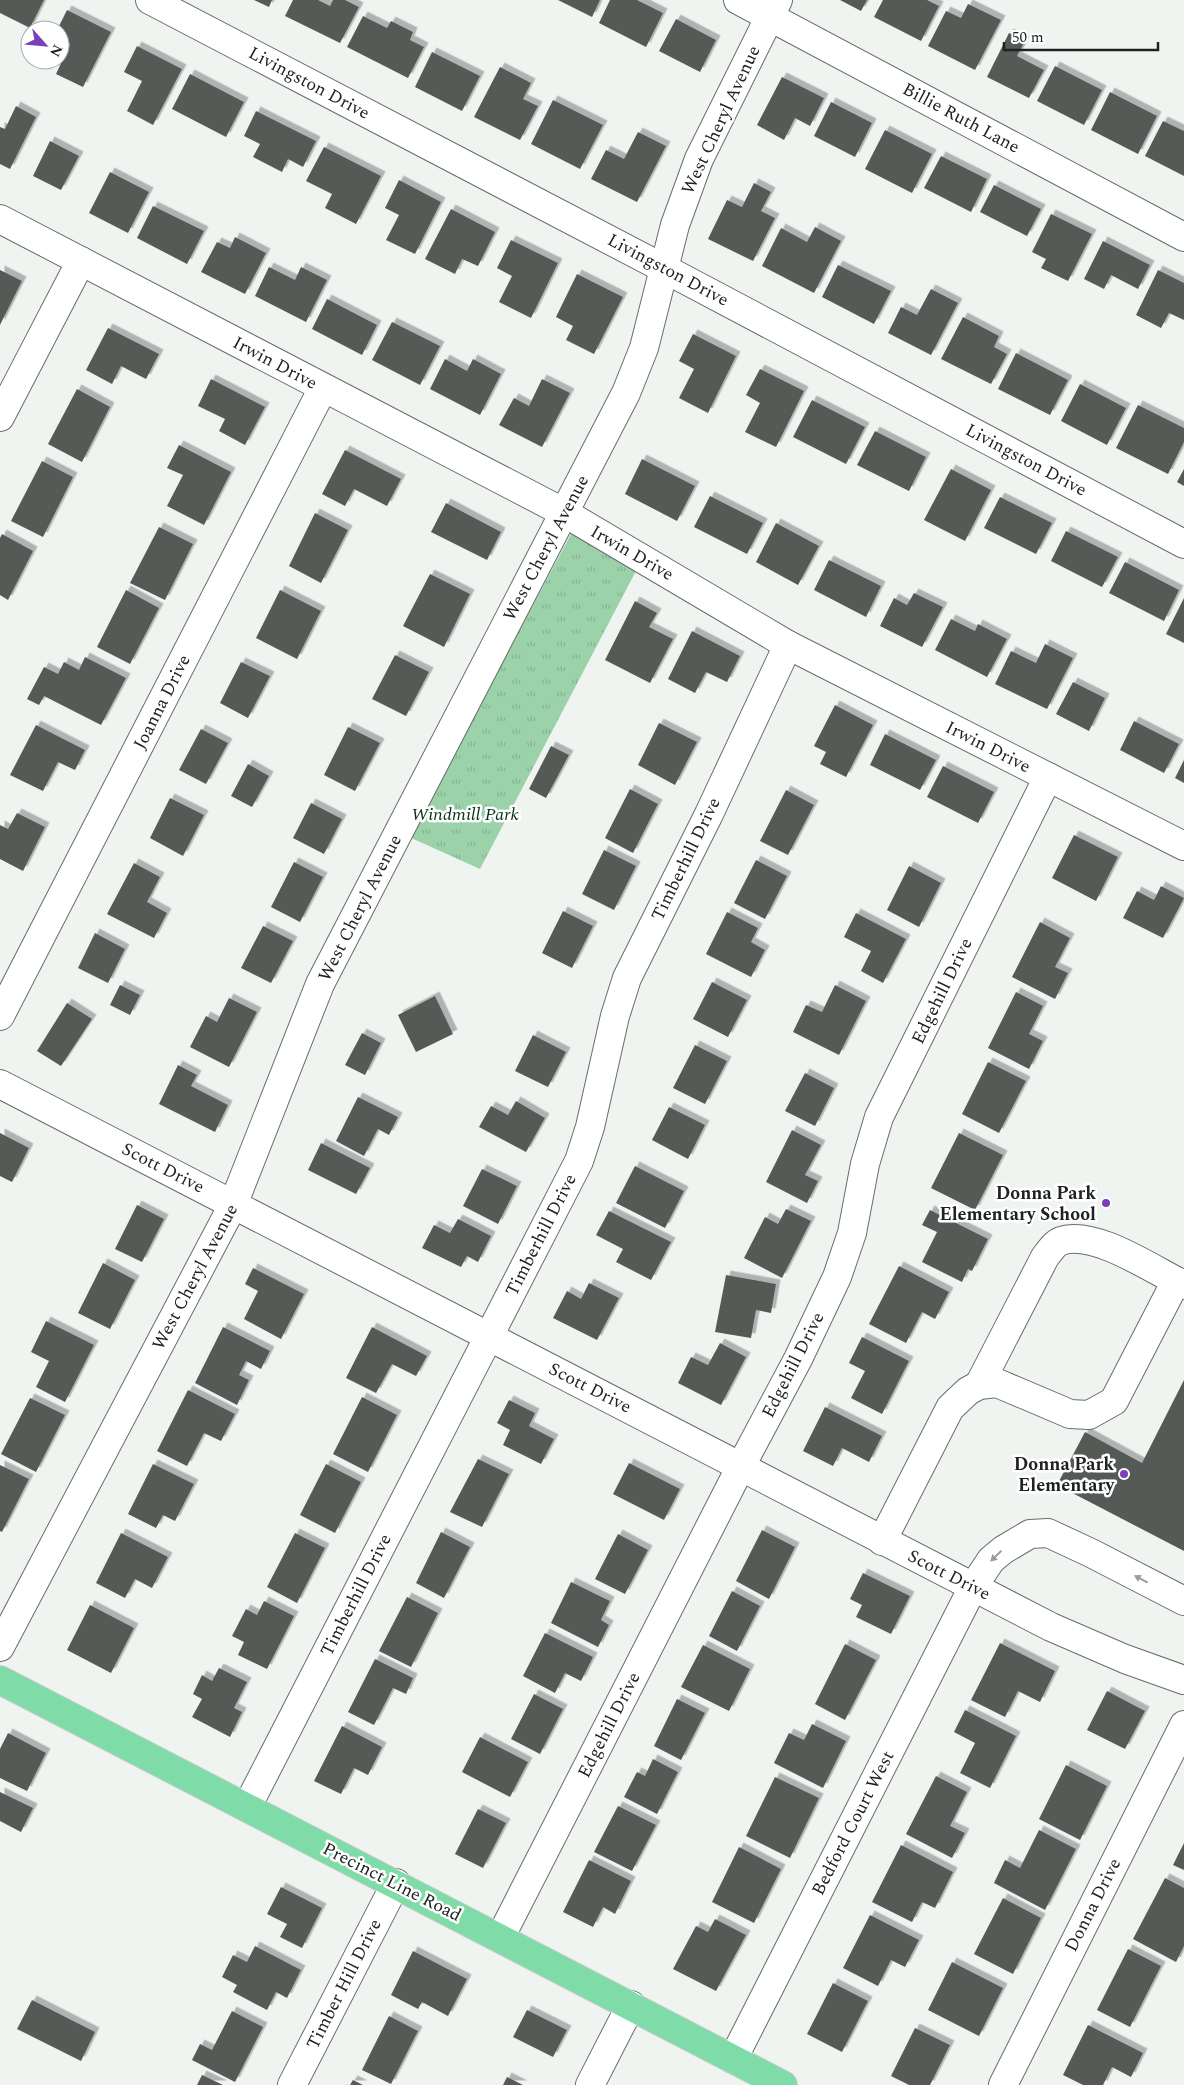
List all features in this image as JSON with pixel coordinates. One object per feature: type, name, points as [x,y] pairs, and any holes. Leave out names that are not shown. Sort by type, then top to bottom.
[{"type":"main road","name":"Precinct Line Road","points":[[0,1680],[396,1883],[783,2085]]},
{"type":"street","name":"Livingston Drive","points":[[150,0],[665,269],[1184,544]]},
{"type":"street","name":"Billie Ruth Lane","points":[[738,0],[774,8],[1184,237]]},
{"type":"street","name":"West Cheryl Avenue","points":[[0,1647],[233,1205],[320,984],[626,393],[644,348],[675,225],[699,159],[774,8]]},
{"type":"street","name":"Irwin Drive","points":[[0,219],[563,512],[788,645],[1184,846]]},
{"type":"street","points":[[0,417],[81,261]]},
{"type":"street","name":"Joanna Drive","points":[[0,1016],[323,388]]},
{"type":"street","name":"Timberhill Drive","points":[[247,1806],[579,1161],[590,1127],[615,1016],[627,978],[709,814],[788,645]]},
{"type":"street","name":"Edgehill Drive","points":[[500,1938],[741,1466],[798,1359],[837,1277],[852,1232],[865,1164],[879,1117],[1048,777]]},
{"type":"street","name":"Scott Drive","points":[[0,1084],[1051,1627],[1184,1680]]},
{"type":"street","points":[[882,1541],[950,1408],[968,1390],[979,1385],[997,1383],[1070,1414],[1089,1415],[1114,1401],[1180,1283],[1103,1243],[1078,1238],[1060,1242],[1045,1257],[979,1385]]},
{"type":"street","name":"Bedford Court West","points":[[734,2059],[973,1587],[991,1560],[1003,1550],[1030,1534],[1048,1532],[1184,1601]]},
{"type":"street","name":"Donna Drive","points":[[1002,2085],[1184,1725]]},
{"type":"street","name":"Timber Hill Drive","points":[[292,2085],[396,1883]]},
{"type":"street","points":[[590,2085],[631,2005]]},
{"type":"green space","name":"Windmill Park","points":[[571,534],[637,569],[480,869],[409,837]]},
{"type":"building","points":[[0,0],[44,0],[34,20],[20,20],[20,23],[0,13]]},
{"type":"building","points":[[254,0],[272,0],[269,7]]},
{"type":"building","points":[[293,0],[318,0],[330,6],[333,0],[345,0],[359,7],[340,43],[285,16]]},
{"type":"building","points":[[558,0],[600,0],[592,17]]},
{"type":"building","points":[[610,0],[637,0],[663,13],[646,47],[599,23]]},
{"type":"building","points":[[840,0],[867,0],[861,11]]},
{"type":"building","points":[[883,0],[927,0],[939,6],[921,41],[874,17]]},
{"type":"building","points":[[968,4],[1001,20],[975,70],[928,46],[946,11],[961,18]]},
{"type":"building","points":[[67,10],[111,32],[83,87],[56,74],[58,70],[70,70],[70,20],[62,20]]},
{"type":"building","points":[[363,16],[387,28],[391,21],[413,32],[410,40],[424,47],[408,78],[347,47]]},
{"type":"building","points":[[676,19],[716,40],[700,72],[659,51]]},
{"type":"building","points":[[1009,33],[1025,41],[1017,56],[1044,70],[1029,98],[987,77]]},
{"type":"building","points":[[137,46],[182,69],[153,125],[127,111],[142,81],[124,72]]},
{"type":"building","points":[[432,52],[480,76],[462,111],[415,87]]},
{"type":"building","points":[[1055,66],[1102,90],[1084,125],[1037,101]]},
{"type":"building","points":[[500,67],[531,83],[523,99],[538,106],[520,140],[474,117]]},
{"type":"building","points":[[190,74],[244,102],[226,137],[172,109]]},
{"type":"building","points":[[782,77],[824,98],[810,126],[795,118],[784,140],[757,125]]},
{"type":"building","points":[[1110,92],[1157,116],[1138,154],[1091,130]]},
{"type":"building","points":[[553,100],[603,125],[580,169],[531,144]]},
{"type":"building","points":[[831,102],[872,123],[855,157],[814,136]]},
{"type":"building","points":[[16,106],[36,117],[10,169],[0,164],[0,127],[5,129]]},
{"type":"building","points":[[256,111],[316,141],[303,167],[288,159],[282,172],[253,157],[260,144],[244,136]]},
{"type":"building","points":[[1163,121],[1184,131],[1184,176],[1145,156]]},
{"type":"building","points":[[885,130],[932,154],[912,193],[865,169]]},
{"type":"building","points":[[638,132],[666,146],[637,202],[591,179],[606,150],[624,159]]},
{"type":"building","points":[[50,141],[79,156],[61,190],[33,176]]},
{"type":"building","points":[[324,147],[381,176],[356,224],[325,208],[332,194],[306,181]]},
{"type":"building","points":[[941,156],[987,179],[971,212],[924,188]]},
{"type":"building","points":[[110,172],[149,192],[128,233],[89,213]]},
{"type":"building","points":[[399,180],[441,202],[415,254],[386,240],[399,215],[385,208]]},
{"type":"building","points":[[754,183],[771,192],[761,211],[775,218],[753,261],[708,239],[727,200],[742,207]]},
{"type":"building","points":[[994,185],[1041,209],[1027,236],[980,212]]},
{"type":"building","points":[[153,206],[204,231],[187,264],[137,238]]},
{"type":"building","points":[[451,209],[495,232],[478,266],[462,259],[455,274],[425,259]]},
{"type":"building","points":[[1051,214],[1092,234],[1068,281],[1041,268],[1046,259],[1032,252]]},
{"type":"building","points":[[815,227],[841,241],[814,293],[762,266],[781,228],[807,242]]},
{"type":"building","points":[[235,237],[266,253],[245,294],[201,272],[217,242],[230,248]]},
{"type":"building","points":[[511,240],[558,263],[531,318],[499,302],[512,276],[497,268]]},
{"type":"building","points":[[1103,241],[1150,265],[1138,289],[1111,275],[1104,289],[1084,279]]},
{"type":"building","points":[[838,265],[891,291],[874,324],[822,297]]},
{"type":"building","points":[[269,267],[295,280],[301,267],[327,280],[306,322],[255,296]]},
{"type":"building","points":[[0,270],[22,281],[0,325]]},
{"type":"building","points":[[1158,270],[1184,283],[1184,320],[1169,313],[1161,328],[1136,315]]},
{"type":"building","points":[[577,274],[623,297],[594,354],[566,340],[573,326],[556,317]]},
{"type":"building","points":[[931,289],[958,303],[931,355],[888,333],[901,307],[917,315]]},
{"type":"building","points":[[327,299],[377,325],[362,355],[312,329]]},
{"type":"building","points":[[963,317],[999,336],[994,347],[1007,354],[991,384],[941,359]]},
{"type":"building","points":[[392,322],[440,346],[420,385],[372,360]]},
{"type":"building","points":[[108,328],[159,354],[146,379],[121,366],[112,384],[86,370]]},
{"type":"building","points":[[693,334],[736,356],[708,413],[679,398],[694,369],[679,361]]},
{"type":"building","points":[[1016,353],[1068,380],[1050,415],[998,389]]},
{"type":"building","points":[[445,359],[467,371],[473,359],[501,374],[480,415],[430,389]]},
{"type":"building","points":[[760,369],[804,391],[776,447],[745,432],[760,403],[746,395]]},
{"type":"building","points":[[211,379],[265,407],[245,445],[219,431],[225,419],[198,406]]},
{"type":"building","points":[[542,379],[570,393],[542,447],[499,425],[514,398],[529,406]]},
{"type":"building","points":[[1080,384],[1126,408],[1107,445],[1061,421]]},
{"type":"building","points":[[77,389],[110,407],[82,462],[48,444]]},
{"type":"building","points":[[812,400],[865,427],[846,464],[793,437]]},
{"type":"building","points":[[1138,405],[1184,428],[1184,442],[1168,474],[1116,448]]},
{"type":"building","points":[[875,431],[926,457],[909,491],[857,465]]},
{"type":"building","points":[[179,445],[231,472],[204,525],[167,506],[183,475],[167,468]]},
{"type":"building","points":[[345,450],[401,479],[387,506],[354,489],[345,506],[322,494]]},
{"type":"building","points":[[642,459],[695,486],[677,521],[625,494]]},
{"type":"building","points":[[42,461],[73,477],[43,537],[11,521]]},
{"type":"building","points":[[951,469],[991,490],[965,541],[924,520]]},
{"type":"building","points":[[1184,469],[1184,486],[1177,482]]},
{"type":"building","points":[[710,496],[763,523],[747,554],[694,527]]},
{"type":"building","points":[[1000,497],[1052,523],[1036,554],[984,528]]},
{"type":"building","points":[[446,503],[501,532],[487,560],[431,532]]},
{"type":"building","points":[[315,513],[348,530],[321,583],[289,566]]},
{"type":"building","points":[[776,523],[819,546],[798,585],[756,562]]},
{"type":"building","points":[[159,527],[193,544],[165,600],[130,583]]},
{"type":"building","points":[[1066,531],[1118,557],[1102,587],[1051,561]]},
{"type":"building","points":[[2,534],[33,551],[8,600],[0,595],[0,538]]},
{"type":"building","points":[[829,560],[881,586],[866,617],[814,590]]},
{"type":"building","points":[[1125,562],[1179,590],[1164,621],[1109,593]]},
{"type":"building","points":[[430,574],[470,594],[444,647],[403,626]]},
{"type":"building","points":[[126,590],[159,608],[130,664],[97,647]]},
{"type":"building","points":[[280,590],[321,611],[297,659],[256,638]]},
{"type":"building","points":[[914,593],[943,607],[922,647],[880,626],[894,598],[907,605]]},
{"type":"building","points":[[1184,598],[1184,643],[1166,634]]},
{"type":"building","points":[[635,601],[657,613],[649,627],[673,639],[650,683],[605,660]]},
{"type":"building","points":[[951,619],[975,631],[978,624],[1007,639],[987,677],[935,650]]},
{"type":"building","points":[[692,631],[740,656],[727,682],[706,672],[695,693],[668,679]]},
{"type":"building","points":[[1045,644],[1073,658],[1047,709],[995,684],[1011,651],[1036,663]]},
{"type":"building","points":[[395,655],[429,672],[406,716],[372,699]]},
{"type":"building","points":[[85,657],[126,678],[101,725],[44,696],[39,705],[27,699],[44,667],[58,674],[64,662],[79,670]]},
{"type":"building","points":[[241,662],[270,676],[248,718],[220,703]]},
{"type":"building","points":[[1073,682],[1105,698],[1089,731],[1056,714]]},
{"type":"building","points":[[835,705],[873,725],[846,777],[820,764],[826,752],[814,746]]},
{"type":"building","points":[[1134,721],[1179,744],[1164,773],[1120,750]]},
{"type":"building","points":[[659,723],[697,742],[675,785],[638,765]]},
{"type":"building","points":[[36,725],[85,750],[75,770],[58,762],[43,791],[10,775]]},
{"type":"building","points":[[348,727],[380,743],[355,791],[324,775]]},
{"type":"building","points":[[201,729],[228,743],[206,784],[179,770]]},
{"type":"building","points":[[885,734],[936,760],[920,790],[870,765]]},
{"type":"building","points":[[551,746],[569,755],[546,798],[529,789]]},
{"type":"building","points":[[1184,760],[1184,783],[1175,778]]},
{"type":"building","points":[[248,764],[269,776],[252,807],[231,796]]},
{"type":"building","points":[[943,766],[994,792],[978,823],[927,797]]},
{"type":"building","points":[[630,789],[658,804],[633,853],[605,838]]},
{"type":"building","points":[[786,790],[814,805],[788,855],[760,841]]},
{"type":"building","points":[[170,798],[204,815],[183,856],[150,838]]},
{"type":"building","points":[[311,803],[342,819],[324,854],[293,838]]},
{"type":"building","points":[[17,813],[45,827],[23,871],[0,859],[0,825],[8,829]]},
{"type":"building","points":[[1074,835],[1118,857],[1096,901],[1052,878]]},
{"type":"building","points":[[604,850],[636,866],[614,910],[582,894]]},
{"type":"building","points":[[756,860],[787,876],[765,919],[734,903]]},
{"type":"building","points":[[294,862],[323,877],[300,922],[271,907]]},
{"type":"building","points":[[134,863],[160,877],[147,902],[167,913],[154,938],[107,914]]},
{"type":"building","points":[[909,866],[941,883],[919,927],[887,910]]},
{"type":"building","points":[[1161,886],[1184,898],[1163,938],[1123,918],[1137,891],[1154,900]]},
{"type":"building","points":[[563,911],[593,926],[572,968],[542,953]]},
{"type":"building","points":[[727,912],[758,928],[751,942],[765,950],[751,977],[706,954]]},
{"type":"building","points":[[856,913],[906,939],[883,983],[861,971],[871,951],[844,937]]},
{"type":"building","points":[[1040,922],[1070,938],[1055,967],[1068,973],[1055,999],[1012,977]]},
{"type":"building","points":[[263,926],[293,941],[271,983],[241,968]]},
{"type":"building","points":[[95,933],[125,949],[108,983],[78,968]]},
{"type":"building","points":[[712,982],[747,1000],[728,1037],[693,1019]]},
{"type":"building","points":[[120,985],[140,995],[130,1015],[110,1005]]},
{"type":"building","points":[[835,985],[866,1001],[839,1055],[793,1032],[806,1005],[822,1012]]},
{"type":"building","points":[[1016,992],[1043,1006],[1029,1034],[1043,1041],[1029,1069],[988,1048]]},
{"type":"building","points":[[435,996],[453,1034],[416,1052],[398,1015]]},
{"type":"building","points":[[229,998],[257,1012],[229,1067],[190,1047],[206,1016],[217,1022]]},
{"type":"building","points":[[67,1003],[92,1019],[61,1066],[37,1051]]},
{"type":"building","points":[[362,1033],[381,1043],[365,1075],[345,1065]]},
{"type":"building","points":[[533,1035],[566,1052],[548,1087],[515,1071]]},
{"type":"building","points":[[695,1045],[727,1061],[705,1104],[673,1088]]},
{"type":"building","points":[[988,1062],[1026,1081],[999,1133],[962,1114]]},
{"type":"building","points":[[178,1065],[197,1075],[191,1086],[228,1105],[215,1132],[159,1104]]},
{"type":"building","points":[[805,1073],[834,1088],[815,1126],[785,1111]]},
{"type":"building","points":[[358,1097],[398,1117],[389,1135],[378,1129],[364,1156],[336,1141]]},
{"type":"building","points":[[516,1101],[545,1118],[526,1152],[479,1127],[491,1106],[508,1115]]},
{"type":"building","points":[[669,1107],[705,1125],[688,1159],[652,1140]]},
{"type":"building","points":[[792,1130],[821,1145],[805,1175],[818,1181],[807,1203],[766,1182]]},
{"type":"building","points":[[0,1133],[29,1148],[12,1182],[0,1176]]},
{"type":"building","points":[[959,1133],[1003,1155],[975,1210],[931,1188]]},
{"type":"building","points":[[321,1143],[370,1168],[356,1194],[308,1170]]},
{"type":"building","points":[[635,1166],[684,1191],[665,1228],[616,1203]]},
{"type":"building","points":[[482,1169],[517,1186],[498,1224],[463,1206]]},
{"type":"building","points":[[137,1205],[164,1219],[142,1262],[115,1249]]},
{"type":"building","points":[[786,1209],[811,1221],[782,1278],[744,1258],[765,1217],[778,1224]]},
{"type":"building","points":[[930,1210],[988,1239],[972,1271],[968,1269],[962,1282],[922,1262],[937,1232],[922,1225]]},
{"type":"building","points":[[609,1211],[671,1242],[651,1280],[616,1262],[623,1249],[596,1235]]},
{"type":"building","points":[[458,1219],[491,1236],[478,1262],[467,1256],[461,1267],[422,1248],[434,1225],[450,1233]]},
{"type":"building","points":[[103,1263],[135,1280],[110,1329],[78,1313]]},
{"type":"building","points":[[899,1266],[949,1292],[935,1319],[922,1312],[906,1343],[869,1324]]},
{"type":"building","points":[[253,1268],[304,1294],[281,1339],[244,1319],[258,1291],[245,1284]]},
{"type":"building","points":[[726,1275],[776,1284],[771,1313],[756,1310],[751,1338],[715,1332]]},
{"type":"building","points":[[589,1283],[619,1298],[597,1340],[553,1318],[567,1291],[581,1299]]},
{"type":"building","points":[[46,1321],[94,1345],[65,1402],[36,1387],[49,1361],[31,1352]]},
{"type":"building","points":[[223,1327],[270,1351],[261,1369],[246,1361],[239,1375],[249,1380],[237,1405],[195,1383]]},
{"type":"building","points":[[372,1327],[427,1356],[416,1376],[392,1364],[376,1393],[346,1378]]},
{"type":"building","points":[[862,1337],[909,1361],[882,1414],[851,1398],[865,1371],[849,1363]]},
{"type":"building","points":[[720,1343],[746,1357],[721,1405],[678,1383],[691,1357],[708,1365]]},
{"type":"building","name":"Donna Park Elementary","points":[[1184,1380],[1184,1551],[1057,1485],[1085,1432],[1142,1463]]},
{"type":"building","points":[[188,1390],[235,1414],[221,1441],[204,1433],[187,1466],[157,1451]]},
{"type":"building","points":[[362,1397],[397,1415],[368,1472],[333,1454]]},
{"type":"building","points":[[30,1398],[65,1415],[36,1472],[1,1454]]},
{"type":"building","points":[[509,1400],[535,1413],[529,1426],[554,1439],[541,1464],[503,1445],[510,1430],[497,1423]]},
{"type":"building","points":[[825,1407],[882,1436],[869,1462],[842,1448],[833,1466],[803,1451]]},
{"type":"building","points":[[478,1459],[509,1474],[482,1527],[450,1512]]},
{"type":"building","points":[[629,1463],[680,1489],[664,1520],[613,1494]]},
{"type":"building","points":[[153,1464],[194,1484],[175,1521],[163,1515],[156,1528],[128,1514]]},
{"type":"building","points":[[326,1464],[361,1482],[335,1533],[300,1515]]},
{"type":"building","points":[[0,1465],[29,1479],[2,1532],[0,1531]]},
{"type":"building","points":[[762,1530],[795,1547],[769,1599],[736,1581]]},
{"type":"building","points":[[441,1532],[470,1547],[444,1598],[416,1583]]},
{"type":"building","points":[[121,1533],[168,1557],[152,1588],[135,1579],[125,1598],[96,1583]]},
{"type":"building","points":[[295,1533],[325,1548],[297,1603],[267,1587]]},
{"type":"building","points":[[618,1534],[648,1550],[625,1594],[595,1579]]},
{"type":"building","points":[[863,1573],[910,1596],[891,1634],[856,1617],[862,1605],[850,1599]]},
{"type":"building","points":[[571,1582],[610,1601],[601,1620],[609,1625],[598,1647],[551,1623]]},
{"type":"building","points":[[732,1591],[760,1606],[737,1651],[709,1636]]},
{"type":"building","points":[[407,1597],[438,1613],[411,1667],[379,1651]]},
{"type":"building","points":[[264,1601],[294,1616],[267,1669],[238,1655],[244,1642],[232,1636],[246,1609],[257,1615]]},
{"type":"building","points":[[90,1605],[134,1628],[111,1673],[67,1650]]},
{"type":"building","points":[[545,1633],[593,1657],[581,1681],[565,1673],[555,1693],[523,1676]]},
{"type":"building","points":[[1000,1643],[1055,1671],[1040,1702],[1018,1691],[1005,1717],[971,1700]]},
{"type":"building","points":[[845,1644],[876,1660],[845,1720],[815,1704]]},
{"type":"building","points":[[703,1645],[750,1669],[729,1711],[681,1687]]},
{"type":"building","points":[[375,1659],[413,1678],[406,1694],[393,1688],[374,1725],[348,1712]]},
{"type":"building","points":[[219,1668],[247,1682],[234,1708],[242,1712],[230,1737],[192,1717],[202,1699],[193,1694],[202,1675],[212,1681]]},
{"type":"building","points":[[1107,1691],[1145,1711],[1125,1749],[1087,1730]]},
{"type":"building","points":[[534,1694],[563,1709],[540,1754],[511,1739]]},
{"type":"building","points":[[677,1699],[705,1713],[681,1760],[654,1746]]},
{"type":"building","points":[[965,1710],[1016,1736],[990,1788],[960,1773],[975,1743],[954,1732]]},
{"type":"building","points":[[812,1724],[846,1741],[823,1788],[774,1763],[789,1733],[804,1740]]},
{"type":"building","points":[[342,1726],[382,1747],[368,1775],[354,1768],[341,1794],[314,1781]]},
{"type":"building","points":[[8,1733],[46,1753],[27,1791],[0,1778],[0,1749]]},
{"type":"building","points":[[480,1737],[528,1762],[510,1797],[462,1772]]},
{"type":"building","points":[[653,1759],[678,1772],[657,1814],[624,1797],[637,1772],[645,1776]]},
{"type":"building","points":[[1066,1765],[1107,1786],[1080,1840],[1039,1819]]},
{"type":"building","points":[[936,1776],[967,1792],[950,1826],[965,1833],[952,1858],[906,1834]]},
{"type":"building","points":[[775,1777],[819,1798],[790,1858],[746,1836]]},
{"type":"building","points":[[0,1792],[33,1808],[21,1832],[0,1821]]},
{"type":"building","points":[[618,1806],[656,1825],[632,1871],[594,1852]]},
{"type":"building","points":[[478,1809],[506,1823],[483,1868],[455,1854]]},
{"type":"building","points":[[1039,1830],[1076,1849],[1045,1910],[994,1883],[1005,1860],[1020,1868]]},
{"type":"building","points":[[1184,1843],[1184,1870],[1173,1865]]},
{"type":"building","points":[[901,1845],[953,1872],[935,1908],[922,1902],[912,1922],[872,1902]]},
{"type":"building","points":[[739,1847],[781,1869],[754,1923],[712,1902]]},
{"type":"building","points":[[589,1860],[631,1881],[615,1914],[603,1907],[593,1927],[563,1912]]},
{"type":"building","points":[[1165,1878],[1184,1888],[1184,1946],[1176,1962],[1133,1939]]},
{"type":"building","points":[[281,1887],[322,1908],[302,1948],[280,1937],[287,1924],[267,1914]]},
{"type":"building","points":[[1003,1898],[1041,1918],[1013,1974],[974,1954]]},
{"type":"building","points":[[870,1915],[919,1940],[905,1967],[891,1960],[878,1986],[843,1968]]},
{"type":"building","points":[[715,1919],[746,1935],[716,1991],[673,1969],[696,1926],[708,1932]]},
{"type":"building","points":[[255,1946],[301,1970],[287,1998],[276,1992],[267,2010],[233,1992],[237,1985],[222,1977],[233,1955],[247,1962]]},
{"type":"building","points":[[1128,1949],[1161,1966],[1130,2027],[1097,2010]]},
{"type":"building","points":[[413,1951],[467,1979],[448,2016],[422,2002],[418,2009],[391,1995]]},
{"type":"building","points":[[952,1962],[1003,1988],[979,2036],[928,2010]]},
{"type":"building","points":[[833,1983],[868,2001],[842,2052],[807,2034]]},
{"type":"building","points":[[32,2000],[95,2032],[81,2061],[17,2029]]},
{"type":"building","points":[[527,2010],[567,2030],[553,2057],[513,2037]]},
{"type":"building","points":[[232,2011],[263,2027],[235,2082],[192,2060],[200,2044],[212,2050]]},
{"type":"building","points":[[389,2016],[418,2031],[391,2084],[362,2070]]},
{"type":"building","points":[[1088,2025],[1143,2053],[1131,2077],[1112,2067],[1103,2085],[1083,2085],[1063,2075]]},
{"type":"building","points":[[915,2028],[950,2045],[930,2085],[909,2085],[891,2076]]},
{"type":"building","points":[[202,2075],[223,2085],[197,2085]]},
{"type":"building","points":[[507,2077],[523,2085],[503,2085]]},
{"type":"building","points":[[353,2080],[363,2085],[350,2085]]},
{"type":"place","name":"Donna Park Elementary School","points":[[1106,1203]]},
{"type":"place","name":"Donna Park Elementary","points":[[1124,1474]]}]
